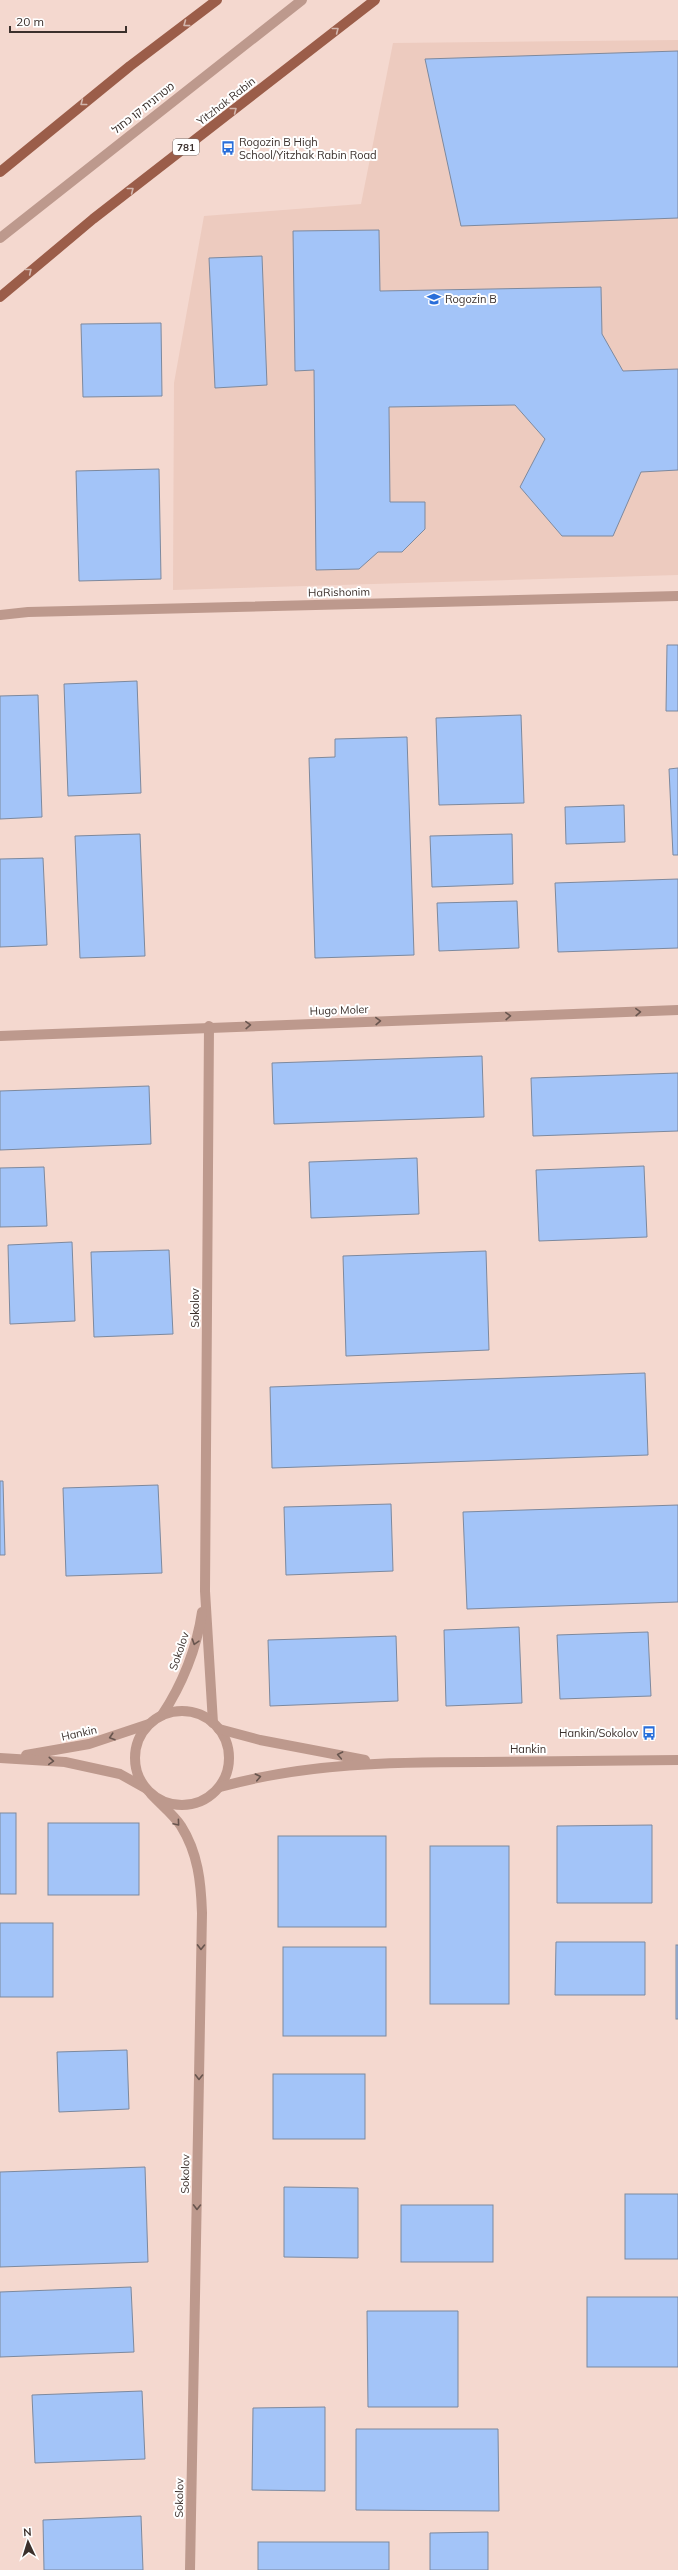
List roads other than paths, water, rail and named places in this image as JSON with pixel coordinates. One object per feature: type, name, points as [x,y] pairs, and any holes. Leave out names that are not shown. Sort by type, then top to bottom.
[{"type":"main road","points":[[0,172],[124,71],[217,0]]},
{"type":"main road","name":"Yitzhak Rabin","points":[[0,297],[93,219],[375,0]]},
{"type":"street","name":"מטרונית קו כחול","points":[[0,238],[302,0]]},
{"type":"street","name":"HaRishonim","points":[[0,615],[28,612],[678,596]]},
{"type":"street","name":"Hugo Moler","points":[[0,1036],[209,1026],[678,1010]]},
{"type":"street","name":"Sokolov","points":[[209,1026],[205,1590],[216,1726]]},
{"type":"street","name":"Sokolov","points":[[162,1715],[175,1695],[185,1670],[200,1626],[205,1590]]},
{"type":"street","points":[[177,1711],[193,1712],[216,1726],[227,1743],[229,1758],[227,1773],[220,1787],[208,1797],[195,1804],[179,1806],[164,1802],[148,1792],[140,1782],[135,1767],[134,1751],[139,1736],[149,1724],[162,1715],[177,1711]]},
{"type":"street","name":"Hankin","points":[[12,1758],[89,1744],[149,1724]]},
{"type":"street","name":"Hankin","points":[[216,1726],[260,1740],[378,1762]]},
{"type":"street","name":"Hankin","points":[[0,1758],[65,1762],[120,1774],[148,1792]]},
{"type":"street","name":"Hankin","points":[[220,1787],[258,1776],[305,1769],[378,1762],[678,1760]]},
{"type":"street","name":"Sokolov","points":[[148,1792],[180,1825],[192,1849],[200,1878],[202,1921],[190,2570]]},
{"type":"place","name":"Rogozin B High School/Yitzhak Rabin Road","points":[[228,148]]},
{"type":"place","name":"Rogozin B","points":[[434,299]]},
{"type":"place","name":"Hankin/Sokolov","points":[[649,1733]]}]
